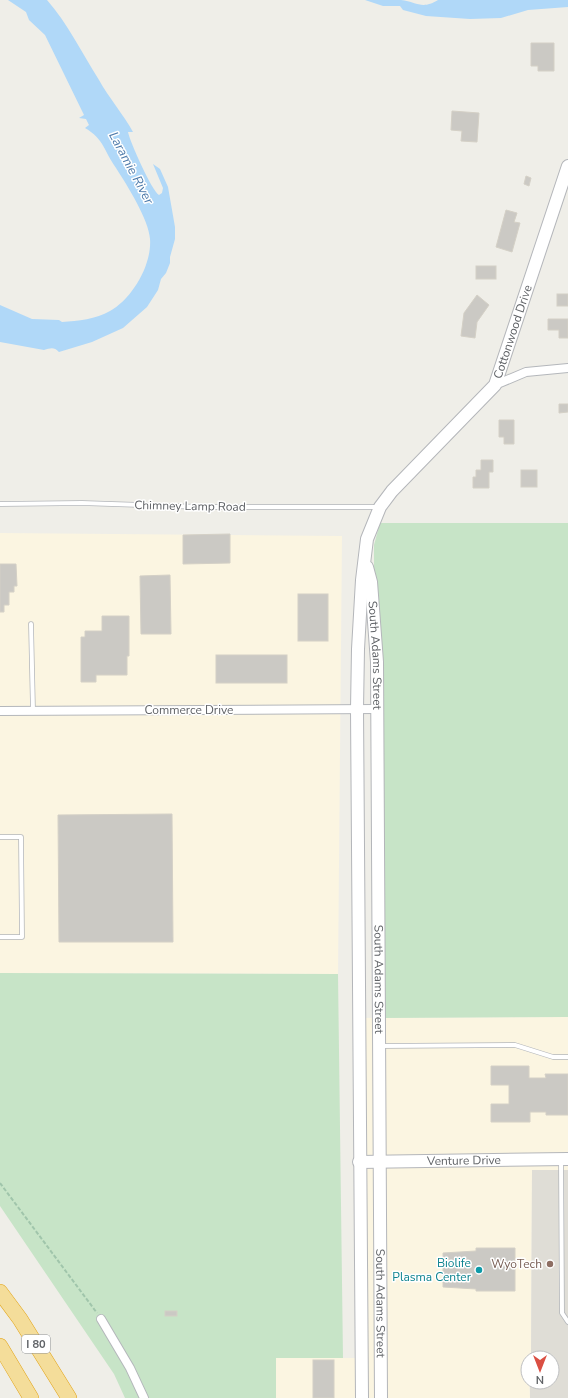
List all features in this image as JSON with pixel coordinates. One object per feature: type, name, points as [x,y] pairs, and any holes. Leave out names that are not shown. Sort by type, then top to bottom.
[{"type":"highway","name":"I 80","points":[[0,1292],[20,1319],[69,1398]]},
{"type":"highway","name":"I 80","points":[[0,1346],[31,1398]]},
{"type":"highway","points":[[0,1364],[21,1398]]},
{"type":"street","name":"Cottonwood Drive","points":[[380,507],[408,474],[495,386],[568,166]]},
{"type":"street","points":[[495,386],[526,372],[568,368]]},
{"type":"street","name":"South Adams Street","points":[[362,1398],[359,1162],[358,649],[368,539],[380,507]]},
{"type":"street","name":"South Adams Street","points":[[365,562],[371,582],[377,709],[381,1398]]},
{"type":"street","name":"Commerce Drive","points":[[0,711],[377,709]]},
{"type":"street","name":"Venture Drive","points":[[359,1162],[565,1159]]},
{"type":"street","points":[[101,1318],[130,1368],[144,1398]]},
{"type":"lane","name":"Chimney Lamp Road","points":[[0,504],[82,503],[201,507],[380,507]]},
{"type":"lane","points":[[31,624],[33,711]]},
{"type":"lane","points":[[0,837],[21,837],[22,937],[0,937]]},
{"type":"lane","points":[[378,1046],[515,1045],[553,1057],[568,1057]]},
{"type":"lane","points":[[565,1159],[562,1312],[568,1322]]},
{"type":"path","points":[[0,1183],[101,1318]]},
{"type":"shaded area","points":[[0,533],[342,536],[338,974],[0,973]]},
{"type":"shaded area","points":[[568,1017],[568,1170],[532,1170],[531,1350],[520,1350],[520,1390],[530,1390],[530,1398],[276,1398],[276,1358],[358,1358],[354,1018]]},
{"type":"shaded area","name":"WyoTech","points":[[532,1170],[568,1170],[568,1398],[530,1398],[530,1390],[560,1390],[560,1350],[531,1350]]},
{"type":"green space","points":[[380,523],[568,523],[568,1017],[383,1018],[374,577],[374,545]]},
{"type":"green space","points":[[0,973],[338,974],[343,1358],[276,1358],[276,1398],[125,1398],[114,1374],[0,1206]]},
{"type":"water","name":"Laramie River","points":[[8,0],[47,0],[55,9],[103,87],[133,132],[128,132],[133,146],[151,185],[159,195],[162,193],[163,188],[153,164],[160,169],[168,187],[175,227],[175,239],[170,257],[170,263],[166,273],[161,279],[158,290],[147,307],[123,328],[92,342],[59,352],[51,348],[44,350],[0,342],[0,305],[32,319],[59,320],[62,322],[87,319],[105,314],[118,306],[126,298],[139,280],[148,260],[150,249],[149,231],[142,213],[100,141],[85,128],[89,125],[86,119],[79,118],[84,115],[45,35],[29,20],[26,12]]},
{"type":"water","points":[[365,0],[401,0],[423,5],[438,0],[568,0],[568,7],[528,10],[501,18],[470,19],[426,16],[403,10],[400,6],[383,6]]},
{"type":"building","points":[[531,43],[554,43],[554,71],[538,71],[538,66],[531,66]]},
{"type":"building","points":[[452,111],[479,113],[477,142],[461,141],[462,131],[451,130]]},
{"type":"building","points":[[526,176],[531,178],[529,186],[524,184]]},
{"type":"building","points":[[506,210],[517,213],[514,222],[520,223],[512,252],[496,247]]},
{"type":"building","points":[[476,266],[496,266],[496,279],[476,279]]},
{"type":"building","points":[[557,294],[568,294],[568,306],[557,306]]},
{"type":"building","points":[[477,295],[489,305],[477,322],[475,338],[461,336],[464,313]]},
{"type":"building","points":[[548,319],[568,319],[568,338],[559,338],[559,330],[548,330]]},
{"type":"building","points":[[559,404],[568,404],[568,412],[559,413]]},
{"type":"building","points":[[499,420],[514,420],[514,444],[504,444],[504,437],[499,437]]},
{"type":"building","points":[[481,460],[493,460],[493,472],[489,472],[489,488],[473,488],[473,477],[476,477],[476,470],[481,470]]},
{"type":"building","points":[[521,470],[537,470],[537,487],[521,487]]},
{"type":"building","points":[[230,534],[230,563],[183,564],[183,535]]},
{"type":"building","points":[[0,564],[16,564],[17,586],[14,586],[14,592],[9,592],[9,605],[4,605],[4,612],[0,612]]},
{"type":"building","points":[[170,575],[171,634],[141,634],[140,576]]},
{"type":"building","points":[[298,594],[328,594],[328,641],[298,641]]},
{"type":"building","points":[[102,616],[129,616],[129,656],[127,656],[127,675],[96,675],[96,682],[81,682],[81,637],[85,637],[85,631],[102,631]]},
{"type":"building","points":[[216,655],[287,655],[287,683],[216,683]]},
{"type":"building","points":[[172,814],[173,942],[59,942],[58,815]]},
{"type":"building","points":[[491,1066],[529,1066],[529,1078],[546,1078],[545,1074],[568,1074],[568,1115],[546,1115],[546,1112],[530,1112],[530,1122],[491,1122],[491,1104],[509,1104],[509,1085],[491,1085]]},
{"type":"building","name":"Biolife Plasma Center","points":[[476,1248],[515,1248],[515,1291],[476,1291],[476,1289],[443,1287],[443,1253],[476,1251]]},
{"type":"building","points":[[165,1311],[177,1311],[177,1316],[165,1316]]},
{"type":"building","points":[[313,1360],[334,1360],[334,1398],[313,1398]]},
{"type":"place","name":"WyoTech","points":[[550,1264]]},
{"type":"place","name":"Biolife Plasma Center","points":[[479,1270]]}]
